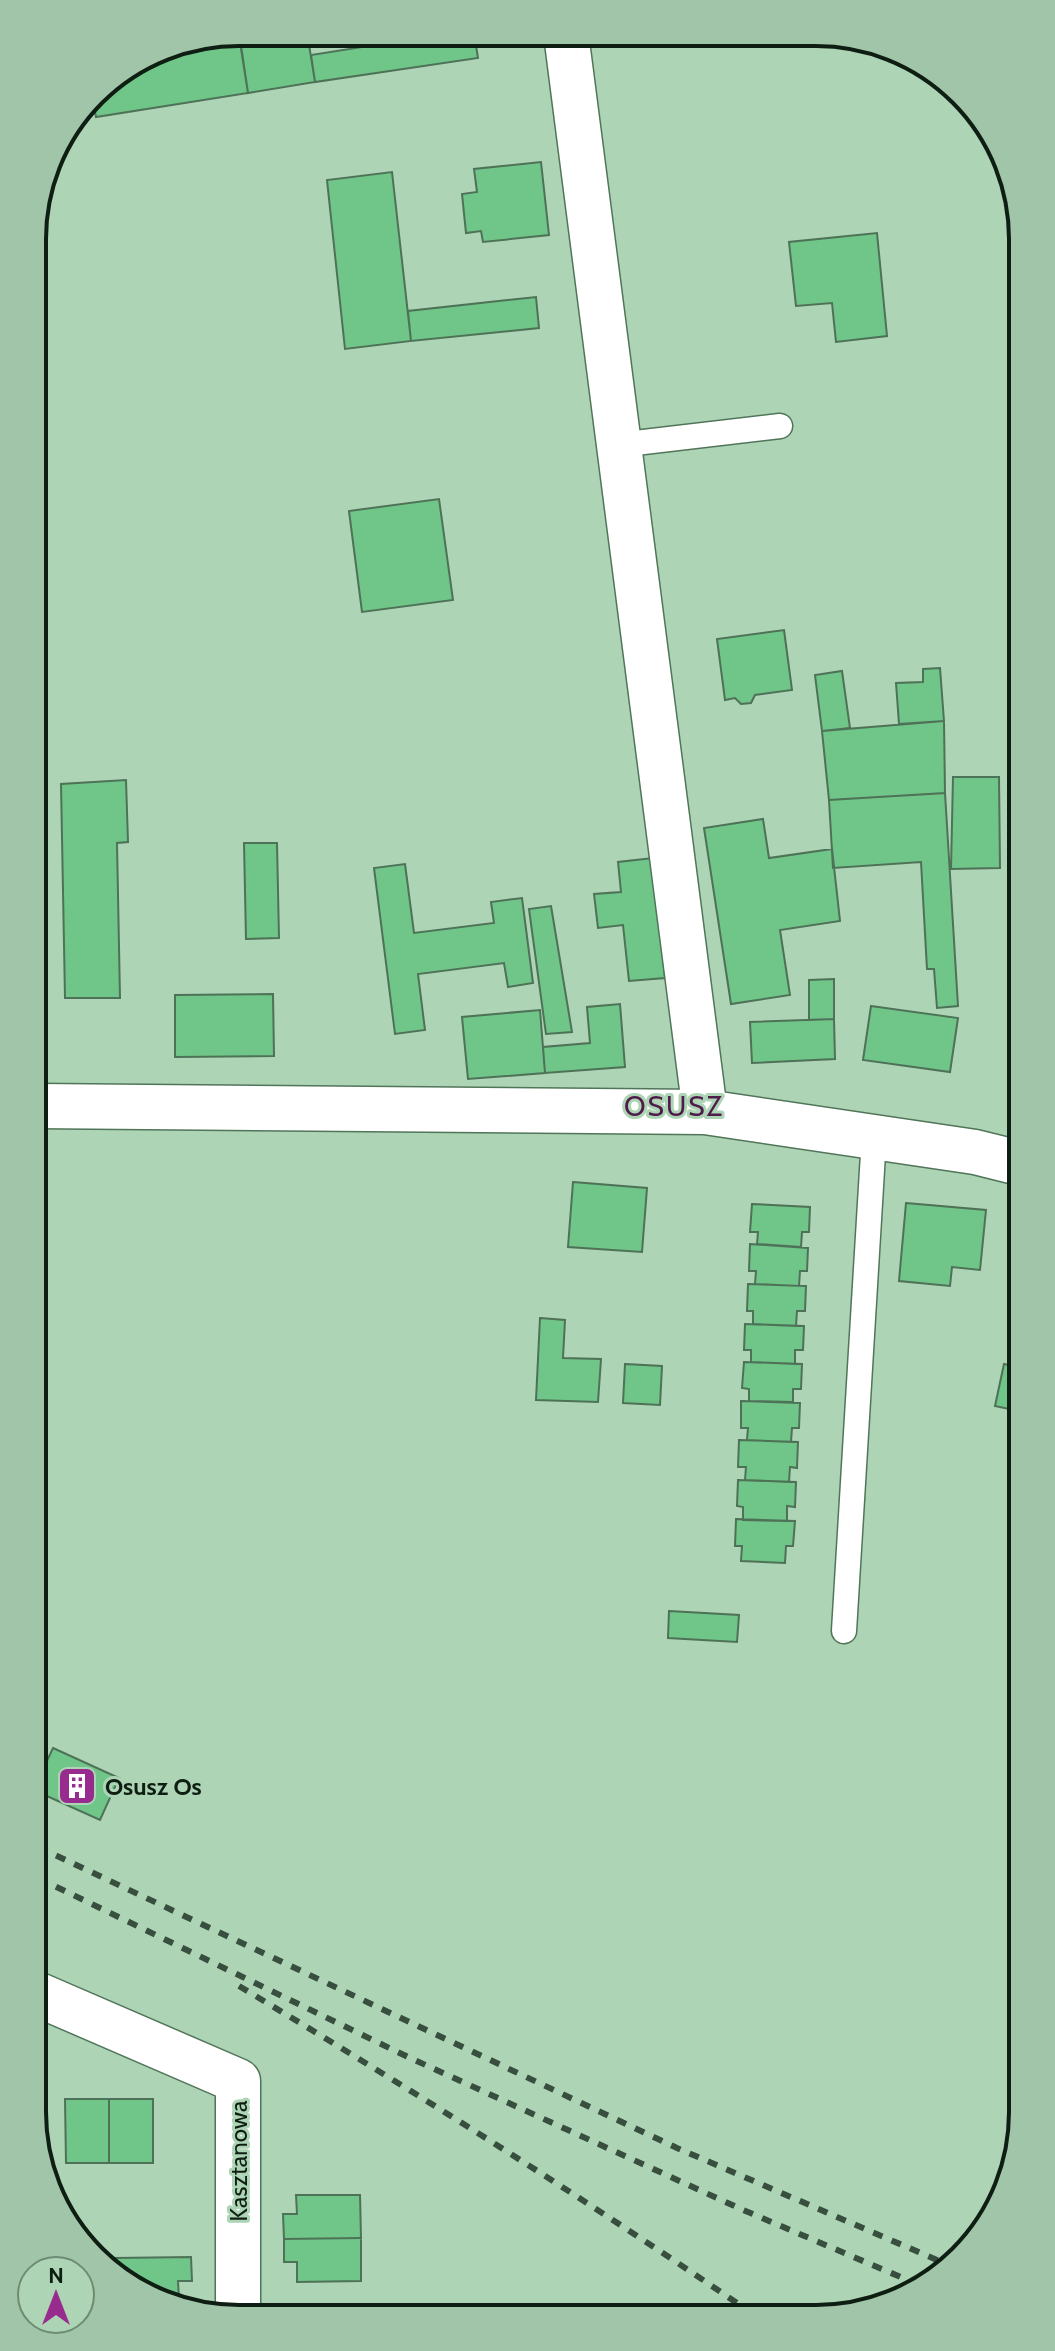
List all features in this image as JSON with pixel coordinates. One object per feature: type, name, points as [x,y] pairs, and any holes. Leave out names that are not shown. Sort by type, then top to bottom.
[{"type":"street","points":[[568,46],[705,1112]]},
{"type":"street","points":[[46,1106],[705,1112],[975,1152],[1009,1160]]},
{"type":"street","name":"Kasztanowa","points":[[46,1998],[238,2081],[238,2305]]},
{"type":"lane","points":[[618,445],[780,426]]},
{"type":"lane","points":[[844,1631],[874,1137]]},
{"type":"building","points":[[241,46],[309,46],[315,82],[248,93]]},
{"type":"building","points":[[241,46],[248,93],[96,117],[95,111],[112,94],[153,66],[201,50]]},
{"type":"building","points":[[368,46],[476,46],[478,58],[315,82],[311,55]]},
{"type":"building","points":[[541,162],[549,235],[483,242],[481,231],[466,233],[462,194],[477,192],[474,169]]},
{"type":"building","points":[[392,172],[411,341],[345,349],[327,180]]},
{"type":"building","points":[[877,233],[887,336],[836,342],[832,303],[796,306],[789,242]]},
{"type":"building","points":[[536,297],[539,328],[411,341],[408,311]]},
{"type":"building","points":[[439,499],[453,600],[362,612],[349,511]]},
{"type":"building","points":[[784,630],[792,690],[755,695],[751,703],[741,704],[735,698],[725,700],[717,639]]},
{"type":"building","points":[[940,668],[944,721],[899,724],[896,683],[923,682],[923,669]]},
{"type":"building","points":[[842,671],[850,728],[822,731],[815,675]]},
{"type":"building","points":[[944,721],[945,793],[829,800],[822,731]]},
{"type":"building","points":[[953,777],[999,777],[1000,868],[951,869]]},
{"type":"building","points":[[126,780],[128,842],[117,843],[120,998],[65,998],[61,784]]},
{"type":"building","points":[[945,793],[958,1006],[937,1008],[934,969],[927,969],[921,862],[833,868],[829,800]]},
{"type":"building","points":[[763,819],[769,858],[832,849],[840,921],[780,930],[790,995],[731,1004],[704,828]]},
{"type":"building","points":[[244,843],[277,843],[279,938],[246,939]]},
{"type":"building","points":[[653,858],[665,978],[629,981],[623,925],[598,928],[594,894],[621,892],[618,862]]},
{"type":"building","points":[[405,864],[414,933],[494,923],[491,902],[522,898],[533,983],[508,987],[504,963],[418,974],[425,1030],[395,1034],[374,868]]},
{"type":"building","points":[[551,906],[572,1032],[546,1034],[529,909]]},
{"type":"building","points":[[834,979],[834,1019],[809,1020],[809,980]]},
{"type":"building","points":[[273,994],[274,1056],[175,1057],[175,995]]},
{"type":"building","points":[[620,1004],[625,1067],[545,1073],[543,1047],[590,1043],[587,1007]]},
{"type":"building","points":[[871,1006],[958,1018],[950,1072],[863,1060]]},
{"type":"building","points":[[540,1010],[545,1073],[468,1079],[462,1017]]},
{"type":"building","points":[[834,1019],[835,1059],[752,1063],[750,1022]]},
{"type":"building","points":[[573,1182],[647,1188],[642,1252],[568,1247]]},
{"type":"building","points":[[906,1203],[986,1210],[980,1270],[952,1267],[950,1286],[899,1281]]},
{"type":"building","points":[[752,1204],[810,1207],[809,1232],[802,1232],[801,1247],[757,1244],[758,1232],[750,1232]]},
{"type":"building","points":[[750,1244],[808,1248],[807,1271],[800,1271],[799,1286],[755,1284],[756,1271],[749,1271]]},
{"type":"building","points":[[748,1284],[806,1286],[805,1311],[797,1311],[796,1326],[753,1324],[753,1311],[747,1311]]},
{"type":"building","points":[[540,1318],[565,1320],[563,1358],[601,1359],[598,1402],[536,1400]]},
{"type":"building","points":[[745,1324],[804,1326],[803,1350],[795,1350],[795,1364],[751,1362],[751,1350],[744,1350]]},
{"type":"building","points":[[744,1362],[802,1364],[801,1389],[793,1389],[793,1402],[749,1401],[749,1389],[742,1388]]},
{"type":"building","points":[[625,1364],[662,1366],[660,1405],[623,1403]]},
{"type":"building","points":[[1004,1364],[1009,1365],[1009,1409],[995,1406]]},
{"type":"building","points":[[741,1401],[800,1403],[799,1428],[792,1428],[791,1442],[747,1440],[748,1428],[741,1428]]},
{"type":"building","points":[[739,1440],[798,1442],[797,1468],[790,1467],[789,1482],[745,1480],[746,1467],[738,1467]]},
{"type":"building","points":[[738,1480],[796,1482],[795,1507],[787,1506],[787,1521],[743,1520],[743,1507],[737,1506]]},
{"type":"building","points":[[736,1519],[795,1521],[793,1546],[786,1546],[785,1563],[741,1561],[742,1546],[735,1546]]},
{"type":"building","points":[[669,1611],[739,1615],[737,1642],[668,1638]]},
{"type":"building","name":"Osusz Os","points":[[53,1748],[119,1778],[100,1820],[46,1796],[46,1763]]},
{"type":"building","points":[[65,2099],[109,2099],[109,2163],[66,2163]]},
{"type":"building","points":[[109,2099],[153,2099],[153,2163],[109,2163]]},
{"type":"building","points":[[296,2195],[360,2195],[361,2238],[284,2239],[283,2214],[297,2214]]},
{"type":"building","points":[[361,2238],[361,2281],[297,2282],[297,2262],[284,2262],[284,2239]]},
{"type":"building","points":[[191,2257],[192,2281],[178,2281],[177,2295],[132,2273],[114,2258]]},
{"type":"railway","points":[[46,1851],[677,2148],[939,2261]]},
{"type":"railway","points":[[46,1882],[408,2057],[741,2209],[909,2281]]},
{"type":"railway","points":[[239,1986],[497,2145],[740,2305]]},
{"type":"place","name":"Osusz Os","points":[[77,1786]]},
{"type":"district","name":"OSUSZ","points":[[674,1106]]}]
